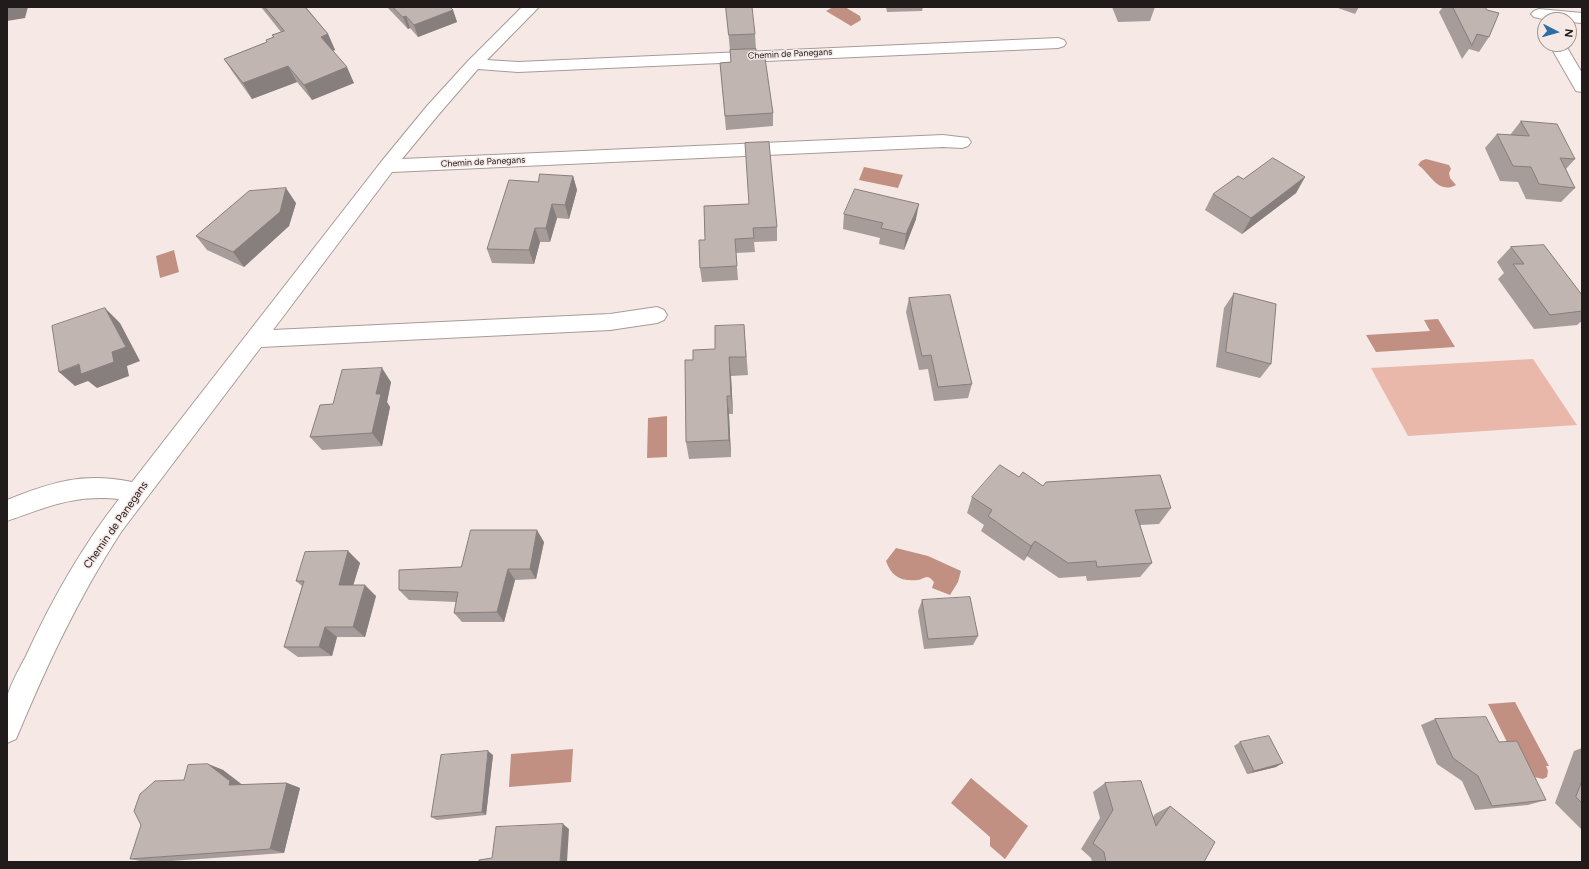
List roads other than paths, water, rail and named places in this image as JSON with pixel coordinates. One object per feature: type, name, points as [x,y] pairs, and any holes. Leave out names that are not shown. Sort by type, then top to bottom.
[{"type":"street","name":"Chemin de Panegans","points":[[7,730],[69,595],[96,549],[137,493],[387,166],[433,110],[474,64],[531,7]]},
{"type":"street","points":[[1556,7],[1582,11]]},
{"type":"street","name":"Chemin de Panegans","points":[[474,64],[518,67],[1058,43]]},
{"type":"street","points":[[1562,52],[1582,87]]},
{"type":"street","name":"Chemin de Panegans","points":[[387,166],[943,141],[962,142]]},
{"type":"street","points":[[255,339],[610,322],[657,315]]},
{"type":"street","points":[[7,511],[50,494],[79,487],[101,487],[137,493]]}]
